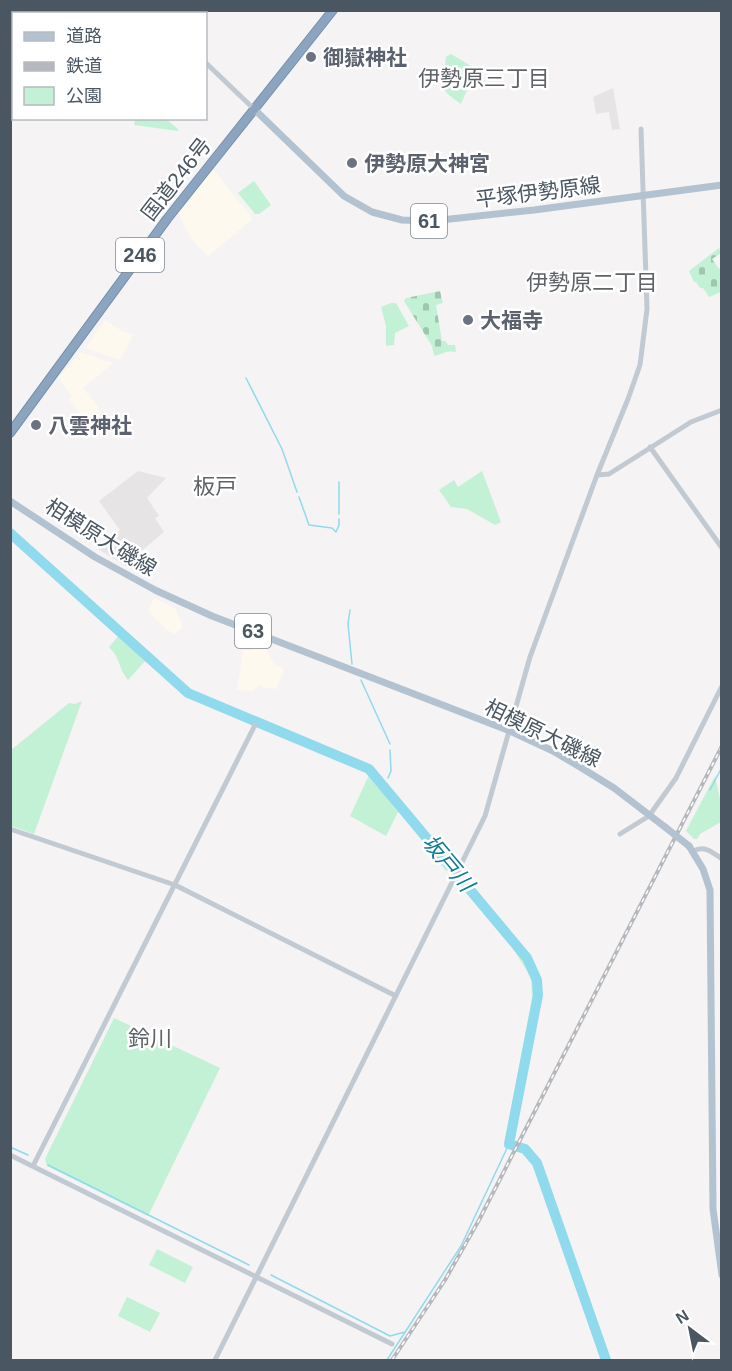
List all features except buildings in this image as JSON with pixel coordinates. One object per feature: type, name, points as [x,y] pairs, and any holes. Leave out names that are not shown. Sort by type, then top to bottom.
[{"type":"highway","name":"国道246号","points":[[10,433],[161,228],[333,10]]},
{"type":"main road","name":"平塚伊勢原線","points":[[254,109],[344,196],[372,212],[392,218],[432,221],[722,185]]},
{"type":"main road","name":"相模原大磯線","points":[[10,501],[102,562],[155,590],[212,616],[510,731],[553,751],[614,788],[691,848],[703,869],[710,890],[712,1185],[714,1227],[722,1275]]},
{"type":"street","points":[[207,64],[254,109]]},
{"type":"street","points":[[215,1360],[485,816],[530,657],[597,475],[632,389],[644,347],[647,301],[641,129]]},
{"type":"street","points":[[597,475],[609,474],[691,422],[722,410]]},
{"type":"street","points":[[650,447],[722,548]]},
{"type":"street","points":[[620,834],[649,816],[681,770],[722,686]]},
{"type":"street","points":[[33,1166],[255,725]]},
{"type":"street","points":[[10,829],[175,885],[396,996]]},
{"type":"street","points":[[691,848],[702,848],[722,859]]},
{"type":"street","points":[[10,1155],[392,1344]]},
{"type":"shaded area","points":[[613,88],[620,129],[612,130],[609,112],[596,114],[593,97]]},
{"type":"shaded area","points":[[213,169],[253,219],[208,256],[194,242],[178,214]]},
{"type":"shaded area","points":[[105,320],[122,331],[134,334],[119,360],[86,348]]},
{"type":"shaded area","points":[[81,352],[113,363],[83,388],[101,411],[86,421],[69,399],[72,396],[58,378]]},
{"type":"shaded area","points":[[138,471],[166,478],[147,498],[159,516],[155,518],[164,532],[132,559],[127,567],[98,549],[120,530],[99,501]]},
{"type":"shaded area","points":[[154,598],[176,609],[183,627],[174,635],[148,610]]},
{"type":"shaded area","points":[[254,640],[263,643],[274,664],[284,669],[276,689],[261,687],[261,684],[252,691],[237,690],[243,650],[252,650]]},
{"type":"green space","points":[[451,54],[476,69],[465,89],[467,90],[461,104],[442,87],[440,79],[444,77],[446,57]]},
{"type":"green space","points":[[135,120],[167,120],[178,131],[134,125]]},
{"type":"green space","points":[[254,181],[271,205],[259,214],[255,214],[238,193]]},
{"type":"green space","points":[[719,248],[721,253],[712,259],[719,269],[721,267],[721,292],[709,297],[703,288],[694,282],[689,271]]},
{"type":"green space","points":[[440,291],[443,303],[436,305],[442,341],[448,345],[455,345],[456,352],[450,351],[434,356],[432,346],[404,301],[406,298]]},
{"type":"green space","points":[[396,303],[409,326],[395,333],[394,345],[386,346],[386,326],[381,307]]},
{"type":"green space","points":[[482,471],[501,522],[495,525],[467,509],[451,507],[439,490],[454,480],[458,487]]},
{"type":"green space","points":[[121,633],[188,694],[370,772],[449,866],[446,871],[369,772],[183,695],[146,660],[128,680],[109,647]]},
{"type":"green space","points":[[82,701],[34,834],[11,826],[11,750],[69,703],[75,704]]},
{"type":"green space","points":[[369,775],[398,812],[386,836],[350,816]]},
{"type":"green space","points":[[715,776],[721,803],[721,822],[694,839],[686,831]]},
{"type":"green space","points":[[463,882],[531,968],[538,993],[508,1142],[505,1141],[532,998],[531,980],[508,941],[461,885]]},
{"type":"green space","points":[[114,1018],[220,1068],[148,1216],[47,1166],[45,1159]]},
{"type":"green space","points":[[157,1249],[193,1267],[185,1283],[149,1265]]},
{"type":"green space","points":[[127,1297],[160,1313],[150,1332],[118,1316]]},
{"type":"waterway","points":[[246,378],[282,449],[297,492]]},
{"type":"waterway","points":[[339,482],[339,514]]},
{"type":"waterway","points":[[299,497],[309,525],[332,528],[336,532]]},
{"type":"waterway","points":[[336,532],[339,519]]},
{"type":"waterway","name":"坂戸川","points":[[10,533],[188,693],[369,769],[527,958],[537,980],[538,995],[509,1144],[525,1149],[537,1163],[606,1360]]},
{"type":"waterway","points":[[350,610],[348,624],[352,664]]},
{"type":"waterway","points":[[361,680],[390,744]]},
{"type":"waterway","points":[[388,778],[391,771],[390,750]]},
{"type":"waterway","points":[[710,790],[722,767]]},
{"type":"waterway","points":[[387,1360],[461,1246],[509,1144]]},
{"type":"waterway","points":[[10,1147],[28,1155]]},
{"type":"waterway","points":[[48,1165],[249,1265]]},
{"type":"waterway","points":[[271,1275],[390,1336],[405,1332]]},
{"type":"railway","points":[[392,1360],[445,1280],[479,1220],[722,746]]},
{"type":"place","name":"御嶽神社","points":[[311,57]]},
{"type":"place","name":"伊勢原大神宮","points":[[352,163]]},
{"type":"place","name":"大福寺","points":[[468,320]]},
{"type":"place","name":"八雲神社","points":[[36,425]]},
{"type":"district","name":"伊勢原三丁目","points":[[484,78]]},
{"type":"district","name":"伊勢原二丁目","points":[[592,282]]},
{"type":"district","name":"板戸","points":[[215,486]]},
{"type":"district","name":"鈴川","points":[[150,1038]]}]
